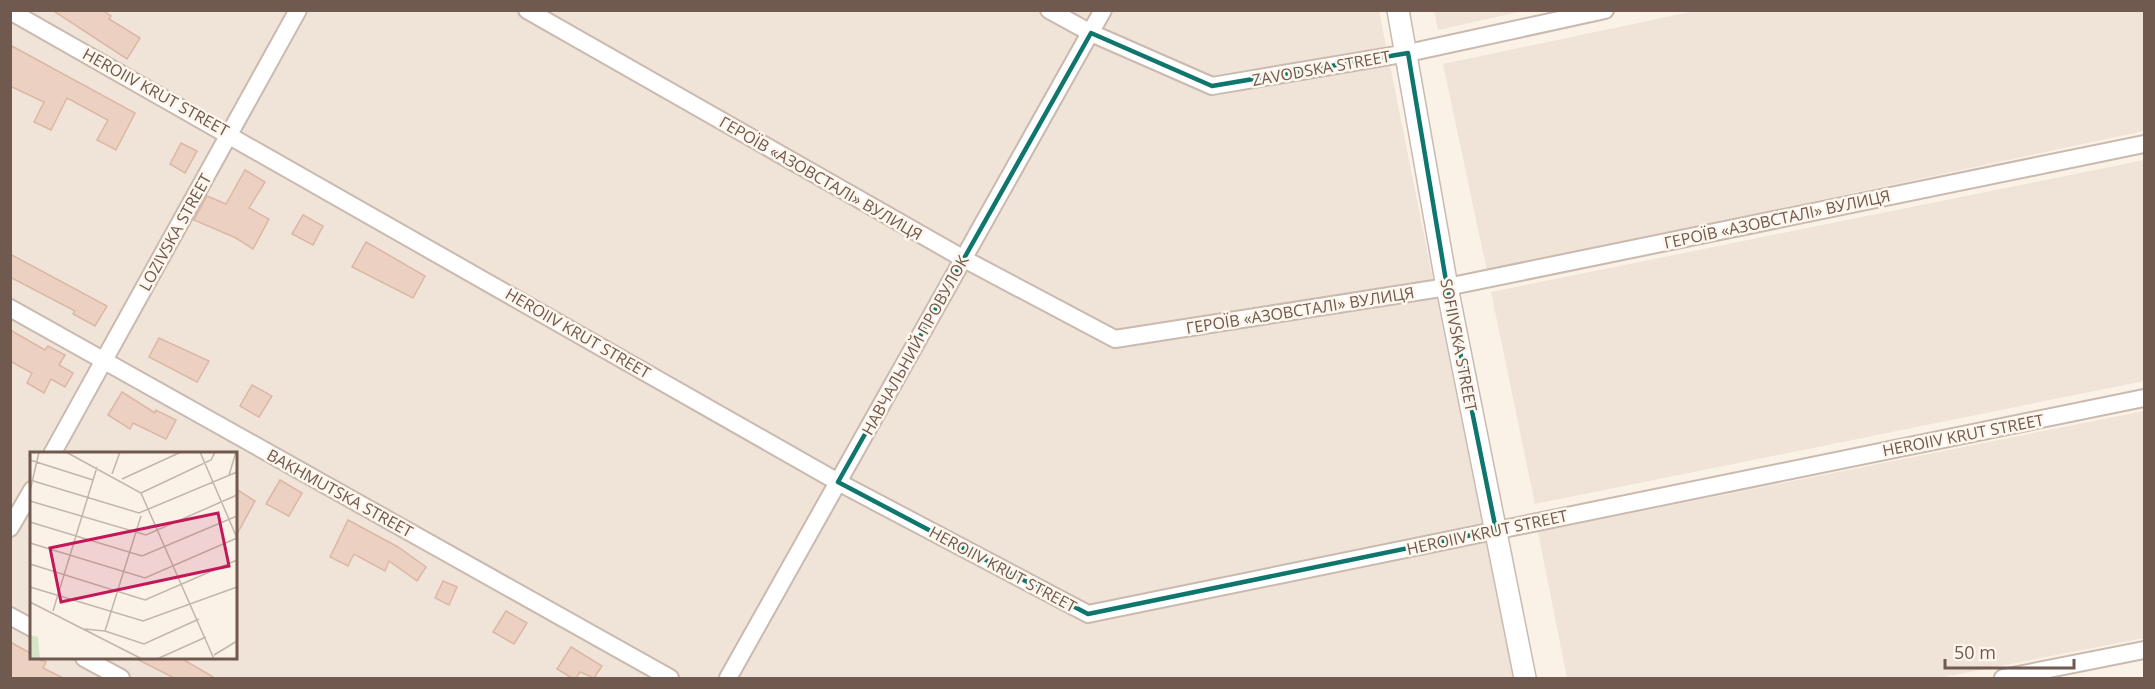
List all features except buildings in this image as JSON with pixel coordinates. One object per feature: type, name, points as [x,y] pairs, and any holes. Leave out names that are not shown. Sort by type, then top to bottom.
[{"type":"street","name":"LOZIVSKA STREET","points":[[53,452],[298,10]]},
{"type":"street","name":"ГЕРОЇВ «АЗОВСТАЛІ» ВУЛИЦЯ","points":[[527,10],[964,259],[1115,339],[1447,287],[2145,144]]},
{"type":"street","name":"ZAVODSKA STREET","points":[[1049,10],[1090,33],[1212,86],[1408,53],[1605,10]]},
{"type":"street","name":"НАВЧАЛЬНИЙ ПРОВУЛОК","points":[[728,678],[1103,10]]},
{"type":"street","name":"SOFIIVSKA STREET","points":[[1398,10],[1408,53],[1447,287],[1525,678]]},
{"type":"street","name":"HEROIIV KRUT STREET","points":[[10,11],[230,133],[838,482],[1088,614],[2145,398]]},
{"type":"street","name":"BAKHMUTSKA STREET","points":[[10,308],[670,678]]},
{"type":"street","points":[[10,528],[30,493]]},
{"type":"street","points":[[10,616],[30,627]]},
{"type":"street","points":[[2003,678],[2145,650]]},
{"type":"street","points":[[88,659],[121,678]]},
{"type":"highlighted area","points":[[1091,33],[1212,86],[1408,53],[1447,287],[1496,530],[1088,614],[838,482]]},
{"type":"shaded area","points":[[1434,10],[1523,11],[1438,30]]},
{"type":"shaded area","points":[[10,11],[1379,11],[1513,678],[11,678]]},
{"type":"shaded area","points":[[1695,11],[2144,11],[2144,131],[1487,271],[1443,64]]},
{"type":"shaded area","points":[[2144,160],[2144,381],[1535,504],[1491,292]]},
{"type":"shaded area","points":[[2144,411],[2144,638],[1939,678],[1567,678],[1538,532]]}]
